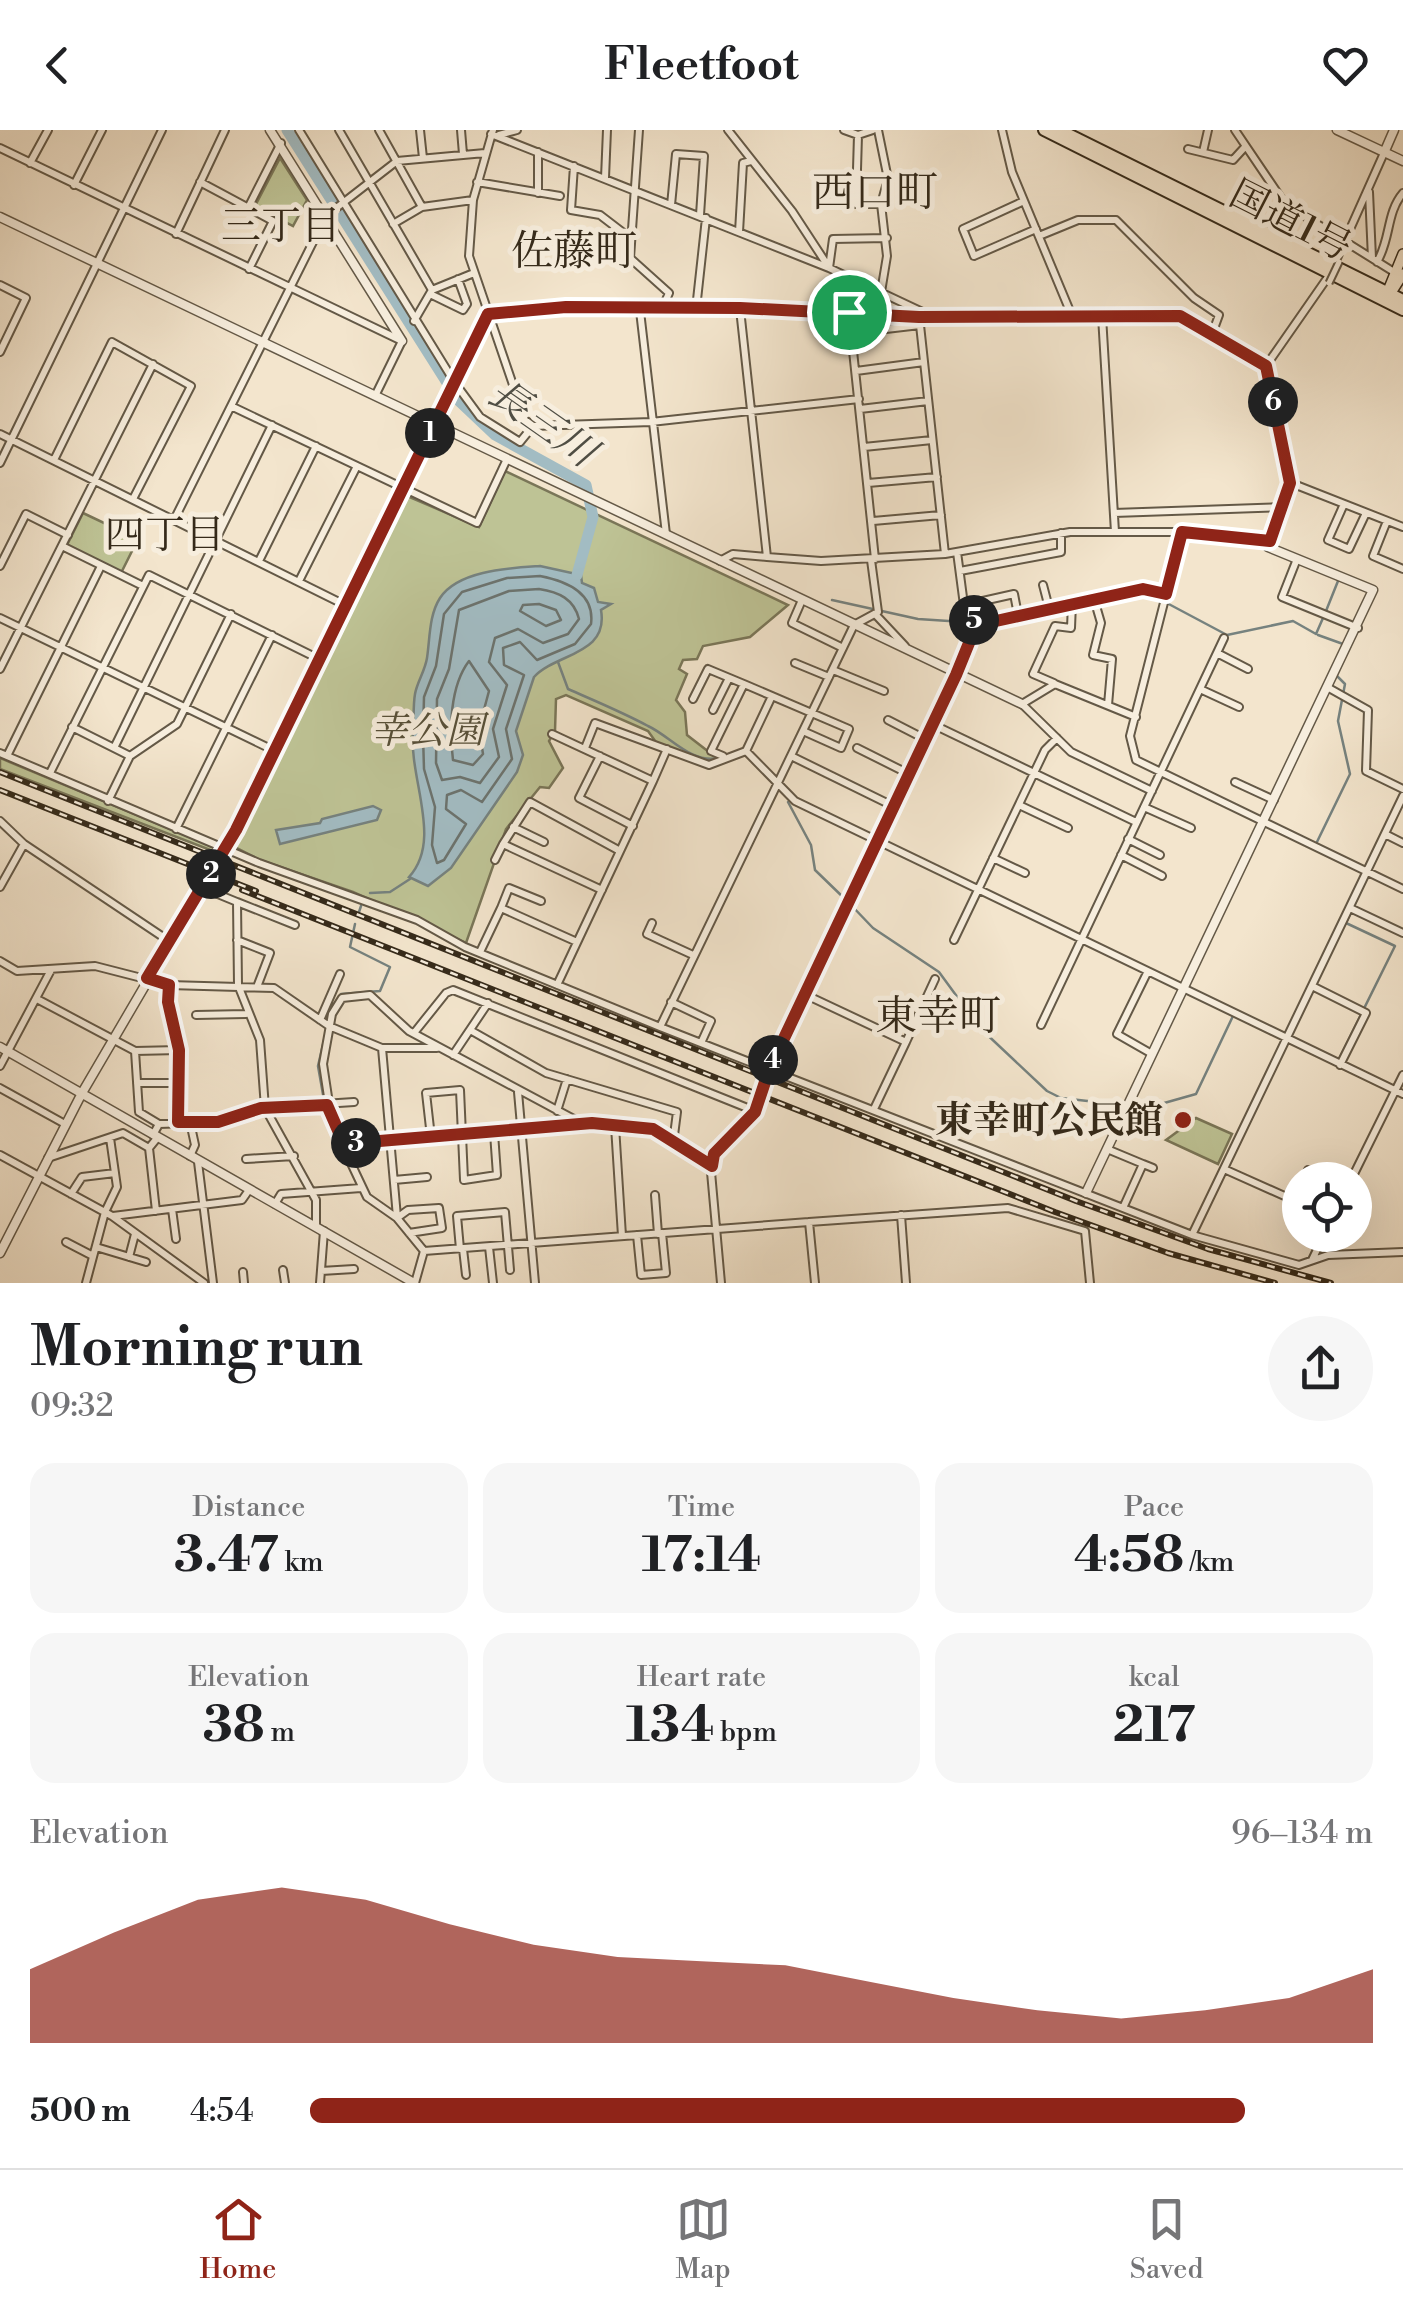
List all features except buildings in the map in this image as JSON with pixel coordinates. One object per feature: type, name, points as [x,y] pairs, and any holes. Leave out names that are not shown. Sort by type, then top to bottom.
[{"type":"highway","name":"国道1号","points":[[1044,130],[1391,296],[1403,310]]},
{"type":"highway","name":"国道1号","points":[[1060,130],[1333,271]]},
{"type":"main road","points":[[1391,296],[1400,277],[1403,254]]},
{"type":"street","points":[[30,164],[48,130]]},
{"type":"street","points":[[74,185],[102,130]]},
{"type":"street","points":[[0,463],[162,130]]},
{"type":"street","points":[[176,234],[225,130]]},
{"type":"street","points":[[270,130],[402,341]]},
{"type":"street","points":[[299,130],[414,321],[480,417],[520,442],[533,426]]},
{"type":"street","points":[[338,130],[431,292],[463,310],[466,300],[458,280]]},
{"type":"street","points":[[379,130],[422,207]]},
{"type":"street","points":[[420,130],[423,158]]},
{"type":"street","points":[[460,130],[463,154]]},
{"type":"street","points":[[494,133],[516,130]]},
{"type":"street","points":[[605,178],[607,130]]},
{"type":"street","points":[[639,130],[630,258],[669,293],[662,310]]},
{"type":"street","points":[[728,130],[792,211],[829,268]]},
{"type":"street","points":[[844,130],[858,135],[875,130],[888,179],[880,204],[887,238],[882,292]]},
{"type":"street","points":[[1002,130],[1024,201],[1072,316]]},
{"type":"street","points":[[1202,152],[1208,130]]},
{"type":"street","points":[[1235,130],[1285,204],[1400,277]]},
{"type":"street","points":[[1337,130],[1403,161]]},
{"type":"street","points":[[1086,1193],[1373,590],[1268,547],[1290,483],[1266,366],[1333,271],[1394,130]]},
{"type":"street","points":[[494,133],[829,268],[932,317]]},
{"type":"street","points":[[494,133],[476,182],[468,248],[525,420],[533,426],[651,422],[859,399]]},
{"type":"street","points":[[858,135],[856,204],[880,204]]},
{"type":"street","points":[[248,208],[280,143]]},
{"type":"street","points":[[0,148],[402,341]]},
{"type":"street","points":[[1188,149],[1233,160],[1244,148]]},
{"type":"street","points":[[538,152],[538,193]]},
{"type":"street","points":[[174,520],[326,216],[397,161],[485,153]]},
{"type":"street","points":[[672,204],[676,154],[704,156],[696,309]]},
{"type":"street","points":[[739,232],[743,163],[751,161]]},
{"type":"street","points":[[574,166],[572,210],[600,214],[631,238]]},
{"type":"street","points":[[200,182],[273,221],[249,269]]},
{"type":"street","points":[[476,182],[560,196]]},
{"type":"street","points":[[1369,190],[1375,260]]},
{"type":"street","points":[[1375,260],[1386,244],[1390,210],[1403,193]]},
{"type":"street","points":[[394,224],[422,207],[473,200]]},
{"type":"street","points":[[1024,201],[963,229],[974,256],[1078,220],[1116,220],[1194,298],[1219,315],[1212,334]]},
{"type":"street","points":[[0,217],[1022,704],[1071,752],[1152,791]]},
{"type":"street","points":[[829,268],[833,239],[887,238]]},
{"type":"street","points":[[414,321],[431,292],[474,273]]},
{"type":"street","points":[[0,285],[26,298],[0,352]]},
{"type":"street","points":[[488,314],[566,307],[740,308],[932,317],[1180,316],[1266,366]]},
{"type":"street","points":[[740,308],[767,557]]},
{"type":"street","points":[[640,310],[666,534]]},
{"type":"street","points":[[849,312],[873,522],[875,614],[908,652]]},
{"type":"street","points":[[0,1252],[82,1093],[226,848],[488,314]]},
{"type":"street","points":[[1102,316],[1115,532]]},
{"type":"street","points":[[852,334],[920,325],[945,554]]},
{"type":"street","points":[[376,394],[402,341]]},
{"type":"street","points":[[54,460],[112,342],[191,386],[132,499]]},
{"type":"street","points":[[856,370],[924,362]]},
{"type":"street","points":[[0,668],[153,364]]},
{"type":"street","points":[[860,408],[928,401]]},
{"type":"street","points":[[233,407],[477,523],[506,460]]},
{"type":"street","points":[[114,748],[272,424]]},
{"type":"street","points":[[0,434],[345,606]]},
{"type":"street","points":[[864,447],[932,440]]},
{"type":"street","points":[[259,562],[316,446]]},
{"type":"street","points":[[299,581],[357,466]]},
{"type":"street","points":[[868,483],[936,477]]},
{"type":"street","points":[[1290,483],[1403,527]]},
{"type":"street","points":[[1344,504],[1328,540],[1348,549],[1366,513]]},
{"type":"street","points":[[1114,513],[1283,507]]},
{"type":"street","points":[[0,566],[26,514],[68,534]]},
{"type":"street","points":[[873,522],[941,515]]},
{"type":"street","points":[[1387,521],[1373,556],[1403,569]]},
{"type":"street","points":[[720,562],[733,554],[873,559],[945,554],[1061,534],[1182,532],[1270,541]]},
{"type":"street","points":[[1182,532],[1130,736],[1136,760],[1403,888]]},
{"type":"street","points":[[960,571],[1061,552],[1061,534]]},
{"type":"street","points":[[62,546],[144,586]]},
{"type":"street","points":[[720,1283],[714,1154],[755,1112],[769,1070],[969,643],[957,552]]},
{"type":"street","points":[[1297,558],[1282,598],[1358,628]]},
{"type":"street","points":[[101,566],[3,754],[176,829],[417,920],[480,952],[660,1027],[1192,1234],[1299,1265],[1312,1260],[1403,1252]]},
{"type":"street","points":[[50,773],[149,574],[319,659]]},
{"type":"street","points":[[1043,585],[1049,608]]},
{"type":"street","points":[[966,620],[996,621],[1143,589],[1166,594]]},
{"type":"street","points":[[965,604],[1014,594],[1018,615]]},
{"type":"street","points":[[1094,599],[1101,623],[1093,655],[1112,660],[1108,705]]},
{"type":"street","points":[[802,600],[792,623],[843,648]]},
{"type":"street","points":[[1072,603],[1071,628],[1055,626],[1033,674],[1136,717]]},
{"type":"street","points":[[108,801],[130,756],[177,724],[231,614]]},
{"type":"street","points":[[660,1027],[854,625],[875,614]]},
{"type":"street","points":[[0,618],[273,750]]},
{"type":"street","points":[[176,829],[272,635]]},
{"type":"street","points":[[1041,1025],[1224,638]]},
{"type":"street","points":[[1217,653],[1248,669]]},
{"type":"street","points":[[795,663],[884,691]]},
{"type":"street","points":[[693,700],[708,669],[850,729],[841,748],[803,731]]},
{"type":"street","points":[[713,710],[729,678]]},
{"type":"street","points":[[722,756],[710,751],[744,684]]},
{"type":"street","points":[[1022,704],[1055,684]]},
{"type":"street","points":[[1200,688],[1239,707]]},
{"type":"street","points":[[1327,688],[1368,710],[1366,771],[1403,788]]},
{"type":"street","points":[[746,751],[772,696]]},
{"type":"street","points":[[888,720],[925,739]]},
{"type":"street","points":[[585,748],[595,724],[709,764],[722,756],[746,751]]},
{"type":"street","points":[[932,724],[1136,822]]},
{"type":"street","points":[[72,727],[130,756]]},
{"type":"street","points":[[552,734],[654,781]]},
{"type":"street","points":[[954,940],[1035,772],[1057,738]]},
{"type":"street","points":[[857,748],[909,774]]},
{"type":"street","points":[[557,985],[667,749]]},
{"type":"street","points":[[746,751],[795,801],[1403,1094]]},
{"type":"street","points":[[600,756],[579,798],[632,826]]},
{"type":"street","points":[[790,756],[893,806]]},
{"type":"street","points":[[1235,782],[1274,800]]},
{"type":"street","points":[[495,860],[530,802],[620,851]]},
{"type":"street","points":[[1192,1234],[1402,802]]},
{"type":"street","points":[[1019,805],[1068,828]]},
{"type":"street","points":[[1144,806],[1190,828]]},
{"type":"street","points":[[0,821],[24,844],[169,942]]},
{"type":"street","points":[[513,827],[544,842]]},
{"type":"street","points":[[1385,834],[1403,843]]},
{"type":"street","points":[[1128,839],[1160,855]]},
{"type":"street","points":[[0,887],[24,844]]},
{"type":"street","points":[[503,844],[602,890]]},
{"type":"street","points":[[1121,855],[1162,876]]},
{"type":"street","points":[[993,858],[1025,873]]},
{"type":"street","points":[[203,888],[295,925]]},
{"type":"street","points":[[480,952],[509,888],[541,902]]},
{"type":"street","points":[[237,902],[238,986],[246,1014],[260,1040],[264,1108],[311,1190],[320,1227],[320,1283]]},
{"type":"street","points":[[501,908],[578,942]]},
{"type":"street","points":[[1350,908],[1403,934]]},
{"type":"street","points":[[652,923],[647,934],[693,955]]},
{"type":"street","points":[[238,940],[270,953],[256,986]]},
{"type":"street","points":[[0,961],[17,971],[95,966],[169,985],[274,988],[325,1023],[382,1048],[439,1048]]},
{"type":"street","points":[[0,1066],[4,1049],[52,970]]},
{"type":"street","points":[[1146,973],[1116,1034],[1152,1054]]},
{"type":"street","points":[[340,974],[325,1023],[327,1105],[362,1188],[375,1205],[397,1218],[424,1251]]},
{"type":"street","points":[[874,1109],[935,979]]},
{"type":"street","points":[[169,985],[168,1002],[179,1050],[178,1122]]},
{"type":"street","points":[[1312,986],[1366,1014],[1340,1065]]},
{"type":"street","points":[[414,1033],[446,992],[453,990],[755,1112]]},
{"type":"street","points":[[325,1023],[342,998],[364,994],[439,1048],[583,1124]]},
{"type":"street","points":[[804,994],[906,1042]]},
{"type":"street","points":[[37,1000],[135,1051],[179,1050]]},
{"type":"street","points":[[671,1002],[711,1021],[701,1043]]},
{"type":"street","points":[[453,1055],[488,1003]]},
{"type":"street","points":[[196,1015],[246,1014]]},
{"type":"street","points":[[470,1030],[546,1074],[677,1112],[673,1144]]},
{"type":"street","points":[[382,1048],[397,1218]]},
{"type":"street","points":[[4,1049],[414,1283],[424,1251]]},
{"type":"street","points":[[135,1051],[139,1112],[158,1124],[218,1122],[264,1108],[354,1102]]},
{"type":"street","points":[[1360,1162],[1403,1074]]},
{"type":"street","points":[[557,1111],[567,1079]]},
{"type":"street","points":[[137,1083],[180,1083]]},
{"type":"street","points":[[0,1088],[65,1124]]},
{"type":"street","points":[[431,1137],[426,1092],[460,1090],[464,1180],[497,1175],[494,1133]]},
{"type":"street","points":[[518,1090],[535,1283]]},
{"type":"street","points":[[190,1122],[213,1283]]},
{"type":"street","points":[[156,1211],[149,1148],[158,1124]]},
{"type":"street","points":[[344,1144],[583,1124],[653,1129],[712,1166]]},
{"type":"street","points":[[615,1126],[622,1236]]},
{"type":"street","points":[[46,1159],[123,1133],[149,1148]]},
{"type":"street","points":[[86,1283],[117,1187],[110,1138]]},
{"type":"street","points":[[1107,1149],[1153,1168]]},
{"type":"street","points":[[0,1156],[108,1214],[204,1283]]},
{"type":"street","points":[[246,1159],[294,1156]]},
{"type":"street","points":[[1123,1208],[1144,1164]]},
{"type":"street","points":[[1224,1169],[1282,1195]]},
{"type":"street","points":[[71,1194],[82,1177],[116,1173]]},
{"type":"street","points":[[394,1180],[427,1177]]},
{"type":"street","points":[[275,1204],[281,1194],[362,1188]]},
{"type":"street","points":[[108,1214],[242,1200],[249,1190]]},
{"type":"street","points":[[637,1235],[641,1275],[666,1273],[655,1195]]},
{"type":"street","points":[[397,1218],[408,1210],[440,1208],[442,1228],[409,1233]]},
{"type":"street","points":[[424,1251],[1008,1208],[1085,1231],[1090,1283]]},
{"type":"street","points":[[172,1209],[176,1239]]},
{"type":"street","points":[[466,1275],[458,1216],[505,1212],[510,1270]]},
{"type":"street","points":[[901,1215],[906,1283]]},
{"type":"street","points":[[809,1222],[815,1283]]},
{"type":"street","points":[[129,1257],[135,1234]]},
{"type":"street","points":[[66,1242],[94,1256]]},
{"type":"street","points":[[96,1247],[146,1262]]},
{"type":"street","points":[[489,1247],[493,1283]]},
{"type":"street","points":[[1312,1260],[1316,1252]]},
{"type":"street","points":[[321,1270],[354,1268]]},
{"type":"street","points":[[283,1270],[285,1283]]},
{"type":"street","points":[[243,1272],[244,1283]]},
{"type":"green space","points":[[280,158],[307,200],[293,226],[255,206]]},
{"type":"green space","name":"幸公園","points":[[505,471],[788,605],[750,637],[703,646],[697,659],[683,660],[679,669],[687,674],[676,700],[685,712],[687,735],[718,759],[708,762],[658,745],[648,731],[566,695],[556,699],[555,731],[549,741],[563,768],[549,788],[540,787],[506,829],[466,943],[353,892],[260,860],[233,846],[405,495],[479,527]]},
{"type":"green space","points":[[83,513],[138,539],[121,573],[67,545]]},
{"type":"green space","points":[[0,758],[216,848],[218,853],[0,769]]},
{"type":"green space","points":[[1196,1118],[1232,1134],[1218,1164],[1166,1140]]},
{"type":"water","points":[[540,566],[581,575],[582,583],[594,588],[598,602],[611,604],[601,610],[601,625],[589,645],[534,677],[516,731],[523,755],[517,772],[451,868],[428,886],[409,877],[419,862],[423,845],[413,750],[414,708],[434,612],[440,598],[459,581],[486,572]]},
{"type":"water","points":[[373,806],[381,810],[377,820],[280,844],[276,830],[320,823],[322,819]]},
{"type":"waterway","name":"長三川","points":[[287,130],[458,400],[495,435],[586,485],[593,517],[577,575]]},
{"type":"waterway","points":[[1326,611],[1338,581]]},
{"type":"waterway","points":[[1148,593],[1227,635],[1293,621],[1316,634],[1323,618]]},
{"type":"waterway","points":[[832,600],[918,619],[964,622]]},
{"type":"waterway","points":[[1318,635],[1343,644]]},
{"type":"waterway","points":[[1315,846],[1350,774],[1338,721],[1345,684],[1336,675],[1350,647]]},
{"type":"waterway","points":[[558,662],[568,689],[648,726],[690,753],[718,758]]},
{"type":"waterway","points":[[788,802],[811,845],[815,870],[845,899]]},
{"type":"waterway","points":[[370,893],[390,892],[410,879]]},
{"type":"waterway","points":[[1339,1059],[1395,946],[1346,923],[1358,897]]},
{"type":"waterway","points":[[851,905],[873,928],[939,972],[980,1028],[1047,1091],[1061,1098],[1123,1105]]},
{"type":"waterway","points":[[359,912],[361,906]]},
{"type":"waterway","points":[[327,1023],[341,994],[380,991],[390,967],[350,947],[355,924]]},
{"type":"waterway","points":[[1131,1106],[1150,1107],[1196,1094],[1233,1016]]},
{"type":"waterway","points":[[324,1040],[318,1066],[324,1100]]},
{"type":"railway","points":[[0,772],[1076,1201],[1208,1249],[1331,1283]]},
{"type":"railway","points":[[0,790],[256,891]]},
{"type":"railway","points":[[242,890],[1055,1212],[1168,1253],[1275,1283]]},
{"type":"place","name":"東幸町公民館","points":[[1183,1120]]},
{"type":"district","name":"西口町","points":[[875,191]]},
{"type":"district","name":"三丁目","points":[[281,225]]},
{"type":"district","name":"佐藤町","points":[[574,250]]},
{"type":"district","name":"四丁目","points":[[165,534]]},
{"type":"district","name":"東幸町","points":[[938,1015]]},
{"type":"route","points":[[566,307],[849,312],[919,317],[1180,316],[1266,366],[1290,483],[1270,541],[1182,532],[1166,594],[1143,589],[996,621],[966,620],[969,643],[956,675],[769,1070],[755,1112],[714,1154],[712,1166],[653,1129],[592,1123],[344,1144],[327,1105],[261,1108],[218,1122],[178,1122],[178,1030],[168,1002],[169,985],[147,978],[236,830],[488,314],[566,307]]}]
